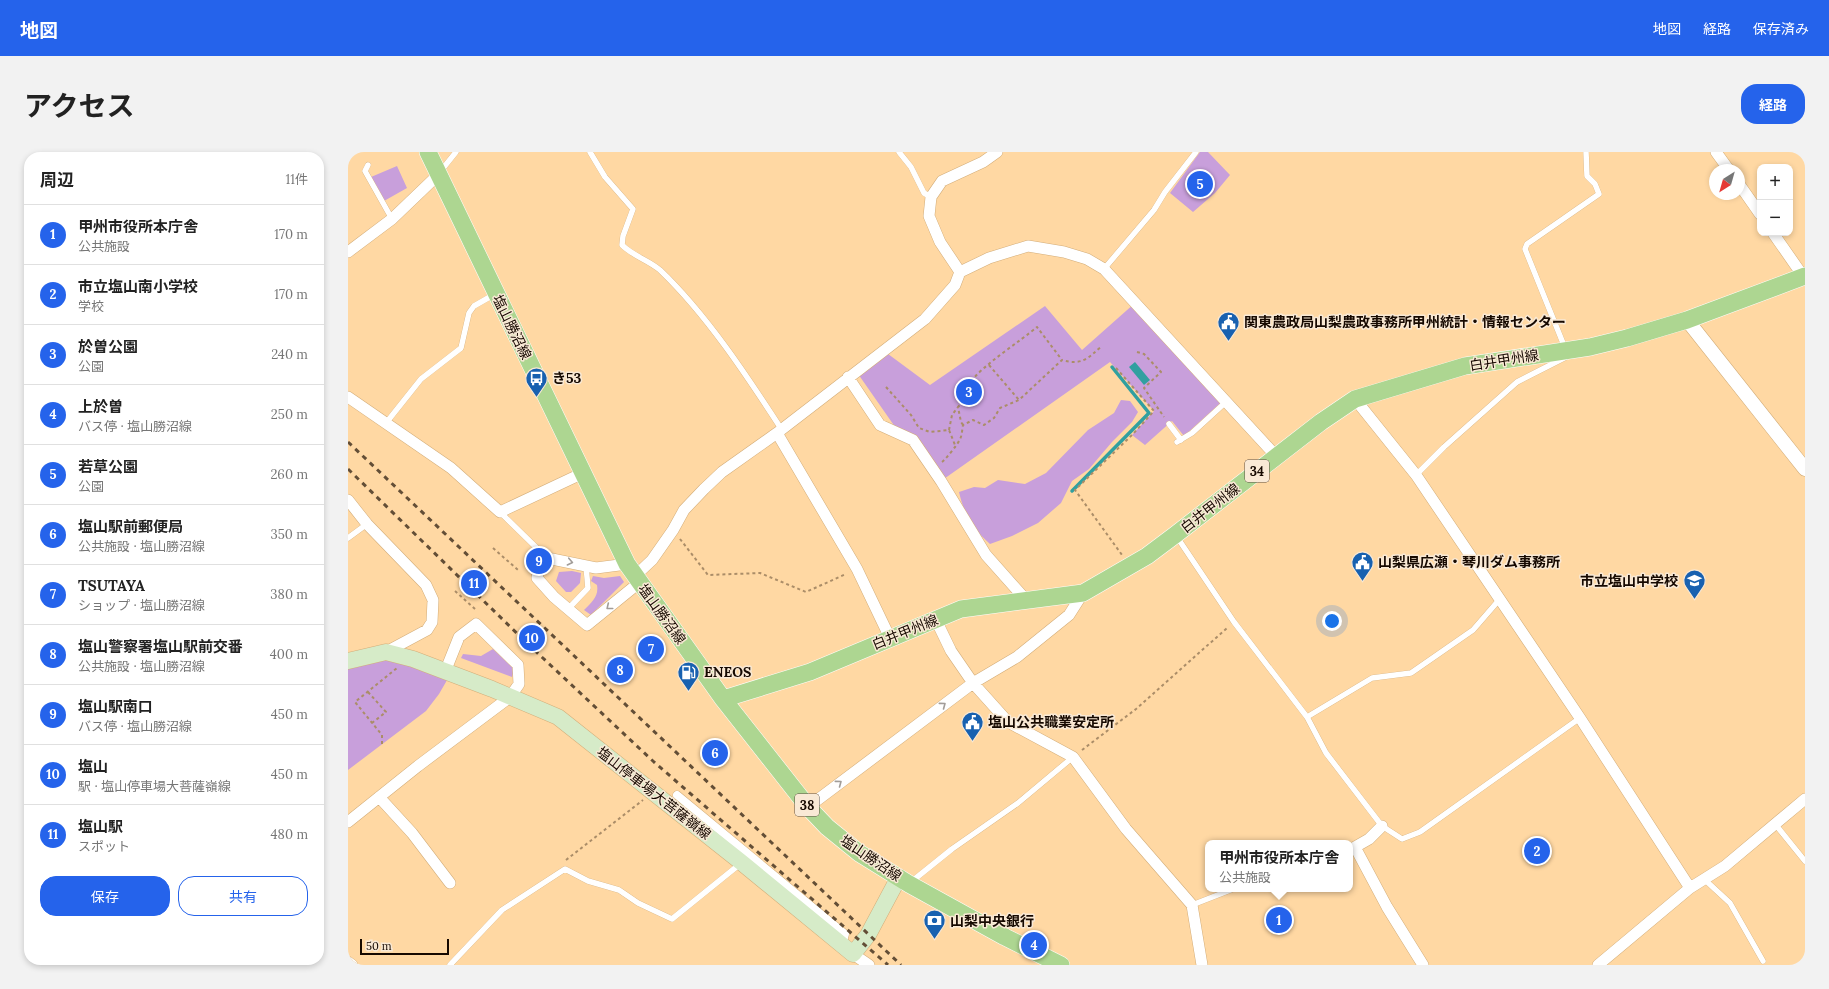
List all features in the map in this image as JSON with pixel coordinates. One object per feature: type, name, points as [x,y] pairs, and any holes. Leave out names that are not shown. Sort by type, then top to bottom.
[{"type":"main road","name":"塩山勝沼線","points":[[428,152],[634,574],[723,699],[808,807],[827,827],[859,853],[904,881],[1005,938],[1061,965]]},
{"type":"main road","name":"白井甲州線","points":[[723,699],[810,672],[962,609],[1083,593],[1129,566],[1175,535],[1321,422],[1355,399],[1465,366],[1590,347],[1627,338],[1687,320],[1804,276]]},
{"type":"main road","name":"塩山停車場大菩薩嶺線","points":[[348,661],[386,652],[408,658],[510,696],[558,718],[741,862],[847,950]]},
{"type":"main road","points":[[847,950],[872,928],[904,881]]},
{"type":"street","points":[[960,272],[940,242],[928,216],[931,197],[942,181],[983,162],[997,152]]},
{"type":"street","points":[[1716,152],[1725,164]]},
{"type":"street","points":[[348,252],[392,219],[439,174]]},
{"type":"street","points":[[1745,193],[1757,210]]},
{"type":"street","points":[[1775,236],[1804,276]]},
{"type":"street","points":[[634,574],[547,558],[539,567],[537,578],[554,597],[587,625],[634,574],[652,560],[673,530],[684,510],[722,472],[780,432],[848,377],[925,319],[955,285],[960,272],[989,258],[1028,246],[1064,252],[1087,259],[1104,269],[1276,456]]},
{"type":"street","points":[[1687,320],[1805,469]]},
{"type":"street","points":[[848,377],[880,425],[913,440],[986,556],[1027,601]]},
{"type":"street","points":[[348,397],[451,468],[500,512],[583,472]]},
{"type":"street","points":[[1355,399],[1416,475],[1580,718],[1690,888]]},
{"type":"street","points":[[780,432],[857,569],[890,638]]},
{"type":"street","points":[[348,500],[367,524],[426,584],[433,600],[432,622],[427,630],[386,652]]},
{"type":"street","points":[[808,807],[973,683],[1016,657],[1069,615],[1083,593]]},
{"type":"street","points":[[936,620],[951,651],[973,683],[1008,722],[1074,757],[1126,828],[1192,905],[1202,965]]},
{"type":"street","points":[[348,822],[510,696],[519,684],[518,665],[476,624],[459,638],[445,672]]},
{"type":"street","points":[[677,795],[845,934],[847,950],[869,965]]},
{"type":"street","points":[[379,798],[412,833],[450,883]]},
{"type":"street","points":[[1598,965],[1690,888],[1725,866],[1805,799]]},
{"type":"street","points":[[1353,847],[1369,839],[1382,826]]},
{"type":"street","points":[[1353,850],[1423,965]]},
{"type":"street","points":[[348,962],[352,965]]},
{"type":"lane","points":[[439,174],[456,152]]},
{"type":"lane","points":[[590,152],[605,177],[633,209],[623,236],[622,245],[631,253],[651,263],[660,270],[693,307],[743,371],[780,432]]},
{"type":"lane","points":[[899,152],[912,167],[924,193],[931,197]]},
{"type":"lane","points":[[1104,269],[1154,210],[1165,192],[1196,152]]},
{"type":"lane","points":[[1566,351],[1525,249],[1527,244],[1599,194],[1595,184],[1587,176],[1586,152]]},
{"type":"lane","points":[[368,165],[365,171],[392,219]]},
{"type":"lane","points":[[386,423],[421,379],[461,348],[470,313],[474,306],[496,293]]},
{"type":"lane","points":[[1416,475],[1444,447],[1517,382],[1545,367],[1590,347]]},
{"type":"lane","points":[[1169,424],[1179,441],[1192,433],[1227,401]]},
{"type":"lane","points":[[500,512],[547,558]]},
{"type":"lane","points":[[348,538],[367,524]]},
{"type":"lane","points":[[1175,535],[1234,622],[1307,717],[1326,753],[1382,826],[1402,839],[1420,832],[1580,718]]},
{"type":"lane","points":[[568,609],[588,588],[586,566]]},
{"type":"lane","points":[[1307,717],[1372,678],[1411,673],[1473,630],[1499,600]]},
{"type":"lane","points":[[904,881],[1018,803],[1074,757]]},
{"type":"lane","points":[[1775,824],[1805,861]]},
{"type":"lane","points":[[450,965],[502,910],[565,869],[588,881],[619,890],[638,903],[672,919],[741,862]]},
{"type":"lane","points":[[1704,879],[1730,903],[1763,961]]},
{"type":"lane","points":[[1192,905],[1225,892]]},
{"type":"path","points":[[955,445],[949,430],[952,415],[964,400],[971,382],[989,365],[1038,327],[1062,360],[1073,364],[1080,362],[1102,346]]},
{"type":"path","points":[[1137,352],[1144,354],[1161,372],[1144,388],[1169,424]]},
{"type":"path","points":[[963,425],[973,420],[984,425],[994,418],[1000,408],[1018,400],[1062,360]]},
{"type":"path","points":[[989,365],[1018,400]]},
{"type":"path","points":[[1116,368],[1154,412],[1075,490],[1129,566]]},
{"type":"path","points":[[886,387],[907,410],[919,428],[930,432],[949,430]]},
{"type":"path","points":[[932,469],[947,459],[949,453],[959,441],[963,425],[960,422],[958,407]]},
{"type":"path","points":[[673,530],[708,575],[760,573],[806,592],[857,569]]},
{"type":"path","points":[[493,548],[518,570]]},
{"type":"path","points":[[455,591],[476,610]]},
{"type":"path","points":[[1074,757],[1136,709],[1234,622]]},
{"type":"path","points":[[382,744],[382,735],[356,702],[408,658]]},
{"type":"path","points":[[368,692],[386,712],[372,723]]},
{"type":"path","points":[[565,869],[563,862],[653,792]]},
{"type":"shaded area","points":[[1200,152],[1208,152],[1230,175],[1215,193],[1193,212],[1170,193]]},
{"type":"shaded area","points":[[397,166],[407,188],[384,201],[371,177]]},
{"type":"shaded area","points":[[1135,303],[1225,399],[1184,436],[1172,421],[1145,445],[1132,435],[1154,411],[1110,362],[941,481],[900,434],[856,371],[884,351],[930,385],[1045,306],[1082,350]]},
{"type":"shaded area","points":[[1121,400],[1130,401],[1138,412],[1132,422],[1112,442],[1089,469],[1072,481],[1061,503],[1038,523],[1012,536],[990,544],[970,521],[959,492],[974,487],[985,488],[998,480],[1025,484],[1046,473],[1088,430],[1114,413]]},
{"type":"shaded area","points":[[572,571],[581,573],[580,583],[571,592],[566,592],[556,581],[559,572]]},
{"type":"shaded area","points":[[593,576],[604,578],[620,576],[624,582],[591,615],[584,610],[596,596],[597,585],[591,581]]},
{"type":"shaded area","points":[[493,649],[514,669],[512,677],[461,658],[463,654],[481,656]]},
{"type":"shaded area","points":[[375,654],[450,675],[439,694],[426,711],[348,770],[348,661]]},
{"type":"water","points":[[1135,362],[1150,380],[1144,385],[1129,367]]},
{"type":"waterway","points":[[1072,491],[1149,413],[1112,367]]},
{"type":"railway","points":[[348,442],[901,965]]},
{"type":"railway","points":[[348,469],[530,646],[654,762],[888,965]]},
{"type":"place","name":"若草公園","points":[[1200,184]]},
{"type":"place","name":"関東農政局山梨農政事務所甲州統計・情報センター","points":[[1229,342]]},
{"type":"place","name":"於曽公園","points":[[969,392]]},
{"type":"place","name":"き53","points":[[536,398]]},
{"type":"place","name":"塩山駅南口","points":[[539,561]]},
{"type":"place","name":"山梨県広瀬・琴川ダム事務所","points":[[1362,582]]},
{"type":"place","name":"塩山駅","points":[[474,583]]},
{"type":"place","name":"市立塩山中学校","points":[[1694,600]]},
{"type":"place","name":"塩山","points":[[532,638]]},
{"type":"place","name":"TSUTAYA","points":[[651,649]]},
{"type":"place","name":"塩山警察署塩山駅前交番","points":[[620,670]]},
{"type":"place","name":"ENEOS","points":[[689,692]]},
{"type":"place","name":"塩山公共職業安定所","points":[[972,742]]},
{"type":"place","name":"塩山駅前郵便局","points":[[715,753]]},
{"type":"place","name":"市立塩山南小学校","points":[[1537,851]]},
{"type":"place","name":"甲州市役所本庁舎","points":[[1279,920]]},
{"type":"place","name":"山梨中央銀行","points":[[935,940]]},
{"type":"place","name":"上於曽","points":[[1034,945]]}]
